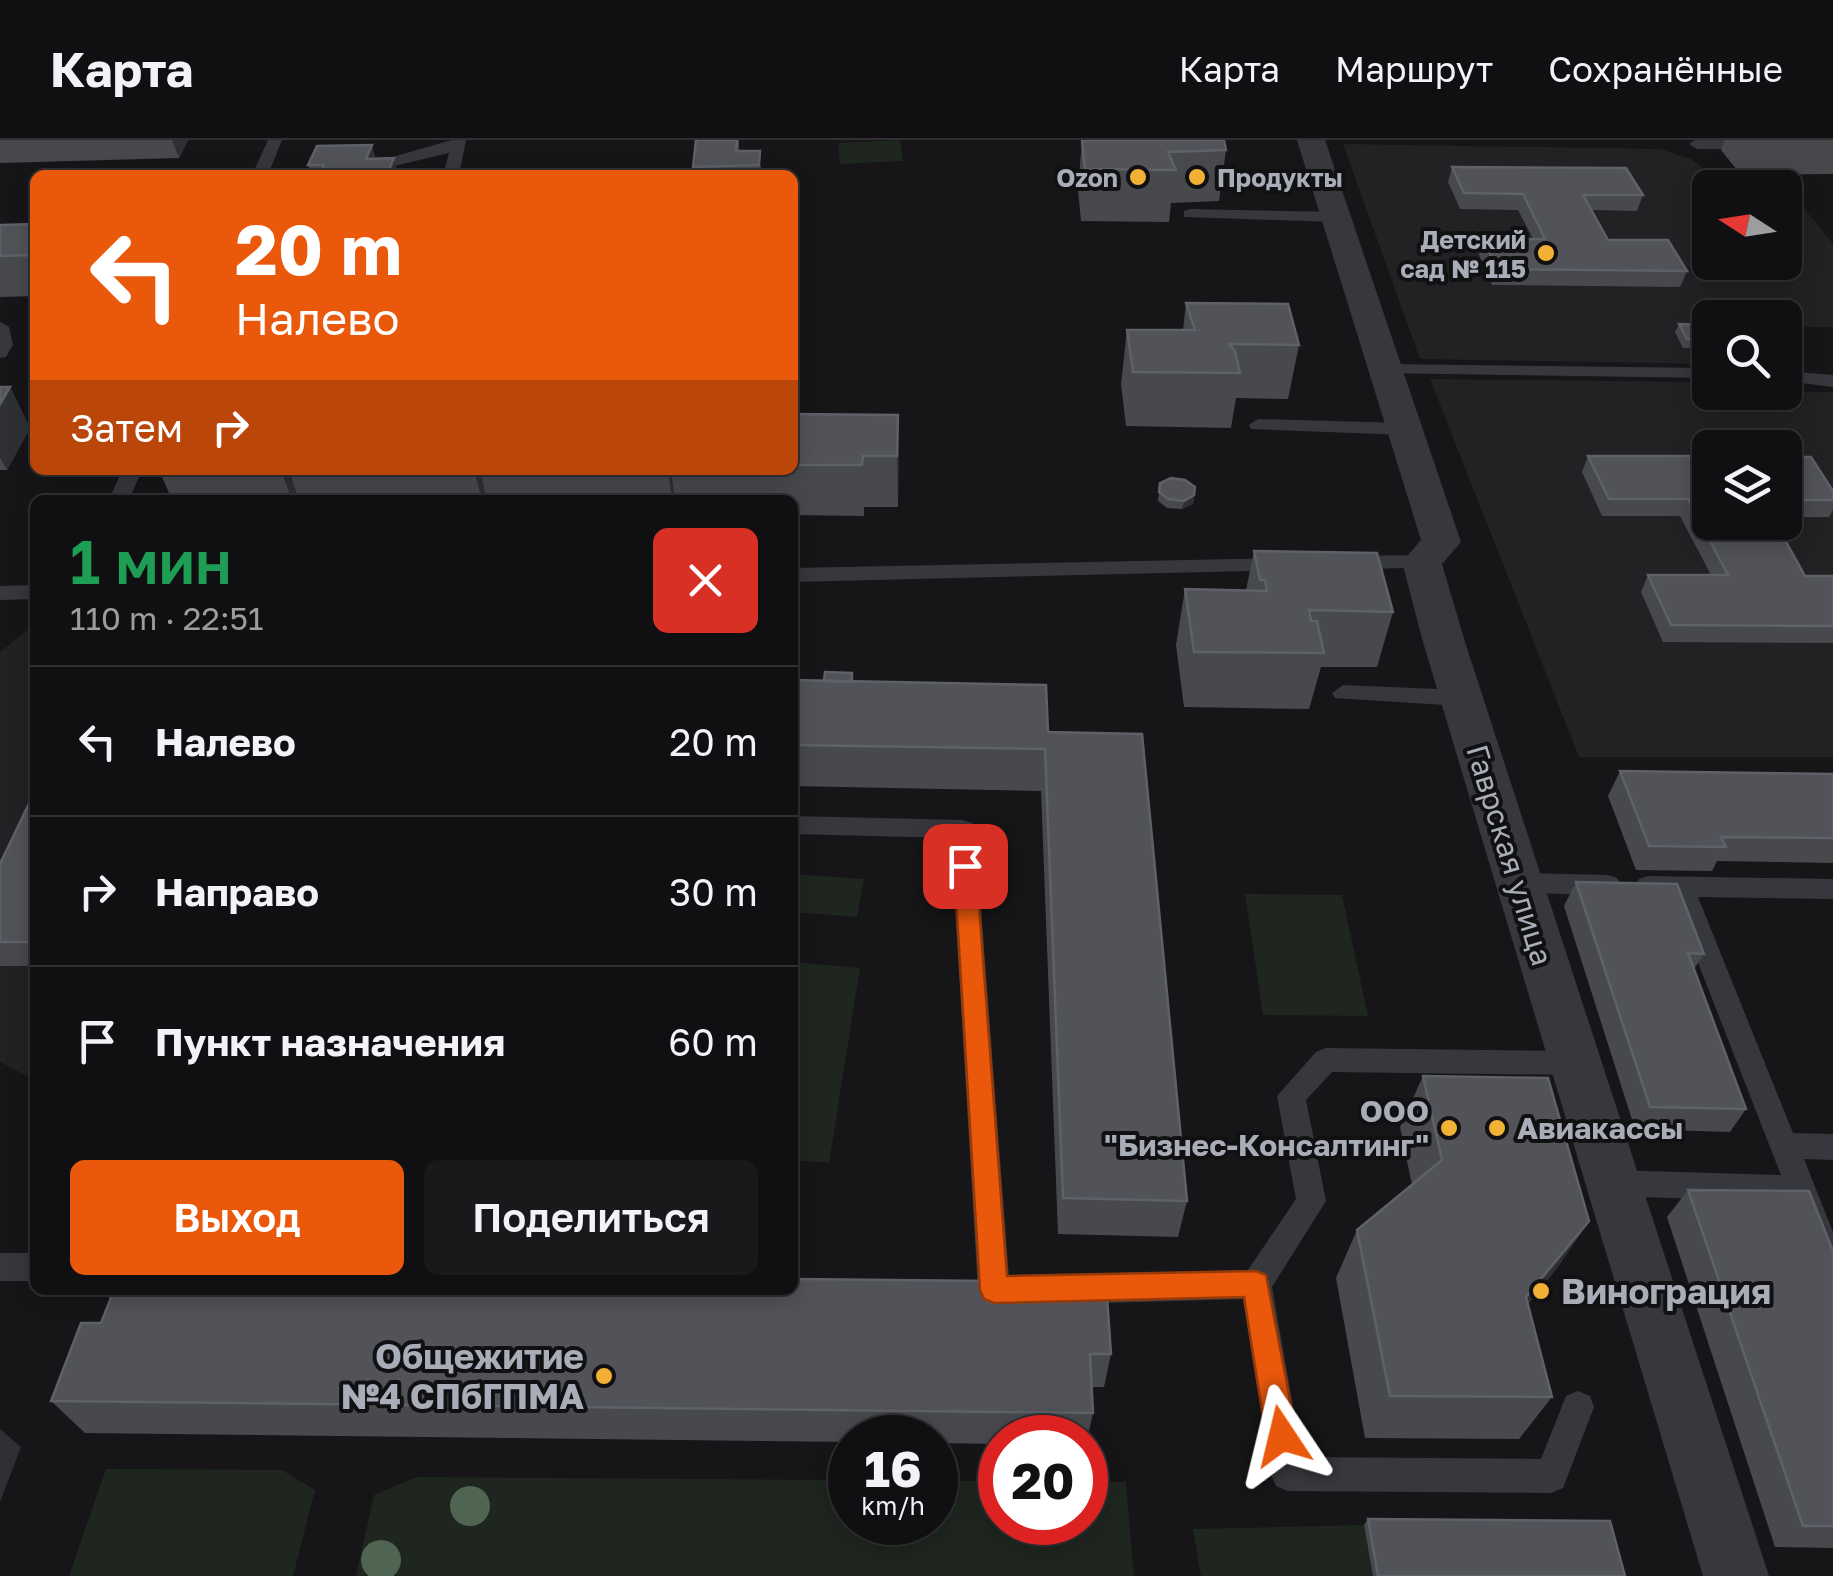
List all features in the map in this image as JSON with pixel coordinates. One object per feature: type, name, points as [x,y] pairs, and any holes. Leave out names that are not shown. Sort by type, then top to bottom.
[{"type":"street","points":[[1310,140],[1441,542],[1422,562]]},
{"type":"street","name":"Гаврская улица","points":[[1422,562],[1736,1576]]},
{"type":"lane","points":[[262,170],[275,140]]},
{"type":"lane","points":[[356,170],[458,143],[452,170]]},
{"type":"lane","points":[[1697,144],[1774,144]]},
{"type":"lane","points":[[1190,214],[1336,217]]},
{"type":"lane","points":[[0,327],[4,345],[0,352]]},
{"type":"lane","points":[[1384,368],[1692,372]]},
{"type":"lane","points":[[1802,378],[1833,381]]},
{"type":"lane","points":[[1258,425],[1404,428]]},
{"type":"lane","points":[[798,574],[1422,562]]},
{"type":"lane","points":[[0,594],[30,592]]},
{"type":"lane","points":[[1343,693],[1461,698]]},
{"type":"lane","points":[[798,825],[962,828],[994,1290]]},
{"type":"lane","points":[[1520,883],[1833,889]]},
{"type":"lane","points":[[1681,887],[1833,1270]]},
{"type":"lane","points":[[1575,1063],[1326,1060],[1292,1096],[1312,1201],[1256,1284],[1288,1474],[1550,1476],[1578,1407]]},
{"type":"lane","points":[[1784,1146],[1833,1146]]},
{"type":"lane","points":[[1612,1183],[1801,1189]]},
{"type":"lane","points":[[0,1267],[30,1268]]},
{"type":"lane","points":[[957,1289],[1256,1284]]},
{"type":"shaded area","points":[[900,140],[903,161],[840,164],[838,143]]},
{"type":"shaded area","name":"Детский сад № 115","points":[[1343,144],[1660,149],[1691,159],[1706,170],[1692,170],[1692,280],[1802,280],[1802,205],[1833,244],[1833,327],[1802,327],[1802,300],[1692,300],[1692,364],[1420,359]]},
{"type":"shaded area","points":[[1430,379],[1692,382],[1692,410],[1802,410],[1802,392],[1833,392],[1833,757],[1579,757]]},
{"type":"shaded area","points":[[30,628],[30,1077],[0,1062],[0,652]]},
{"type":"shaded area","points":[[798,874],[864,879],[857,917],[798,912]]},
{"type":"shaded area","points":[[1245,894],[1342,895],[1368,1016],[1263,1015]]},
{"type":"shaded area","points":[[798,962],[860,968],[829,1163],[798,1160]]},
{"type":"shaded area","points":[[106,1469],[282,1470],[315,1490],[293,1576],[69,1576]]},
{"type":"shaded area","points":[[417,1477],[828,1480],[828,1545],[958,1545],[958,1481],[978,1481],[978,1545],[1108,1545],[1108,1482],[1126,1482],[1134,1576],[356,1576],[374,1495]]},
{"type":"shaded area","points":[[1364,1525],[1373,1576],[1201,1576],[1193,1529]]},
{"type":"building","points":[[696,140],[737,140],[736,151],[760,151],[759,165],[693,167]]},
{"type":"building","points":[[1082,140],[1224,140],[1226,150],[1168,152],[1176,170],[1085,169]]},
{"type":"building","points":[[372,145],[366,159],[394,158],[389,170],[322,170],[324,165],[308,165],[317,146]]},
{"type":"building","points":[[1452,167],[1626,168],[1643,195],[1583,195],[1608,240],[1668,240],[1687,271],[1497,269],[1483,239],[1545,239],[1523,194],[1464,193]]},
{"type":"building","points":[[30,224],[30,255],[0,256],[0,225]]},
{"type":"building","points":[[1186,303],[1288,304],[1299,345],[1229,344],[1235,351],[1240,373],[1133,372],[1127,330],[1195,330]]},
{"type":"building","points":[[1679,324],[1692,324],[1692,339],[1687,339]]},
{"type":"building","points":[[0,387],[10,387],[0,404]]},
{"type":"building","points":[[798,414],[898,415],[897,456],[863,456],[862,465],[798,465]]},
{"type":"building","points":[[1588,456],[1692,456],[1692,507],[1688,499],[1609,499]]},
{"type":"building","points":[[1802,457],[1811,457],[1833,491],[1833,500],[1802,500]]},
{"type":"building","points":[[1171,478],[1185,480],[1195,487],[1194,495],[1184,501],[1168,499],[1159,492],[1160,483]]},
{"type":"building","points":[[1710,540],[1785,540],[1805,576],[1833,576],[1833,626],[1671,625],[1648,575],[1728,575]]},
{"type":"building","points":[[1254,551],[1377,553],[1393,612],[1309,610],[1311,621],[1317,621],[1324,653],[1194,652],[1185,589],[1267,591],[1265,580],[1260,580]]},
{"type":"building","points":[[825,672],[852,673],[852,682],[824,681]]},
{"type":"building","points":[[798,680],[1046,685],[1048,732],[1142,734],[1187,1201],[1063,1198],[1045,749],[798,745]]},
{"type":"building","points":[[1620,771],[1833,774],[1833,838],[1721,837],[1726,847],[1649,846]]},
{"type":"building","points":[[30,801],[30,942],[0,942],[0,864]]},
{"type":"building","points":[[1576,882],[1677,884],[1704,954],[1688,953],[1746,1109],[1650,1107]]},
{"type":"building","points":[[1423,1076],[1548,1078],[1589,1221],[1526,1297],[1552,1397],[1390,1396],[1357,1230],[1442,1160]]},
{"type":"building","points":[[1688,1190],[1809,1191],[1833,1251],[1833,1526],[1803,1526]]},
{"type":"building","name":"Общежитие №4 СПбГПМА","points":[[798,1279],[1106,1282],[1111,1354],[1090,1354],[1093,1413],[51,1401],[81,1323],[101,1323],[112,1295],[798,1295]]},
{"type":"building","points":[[1368,1519],[1610,1521],[1625,1576],[1378,1576]]},
{"type":"place","name":"Ozon","points":[[1138,177]]},
{"type":"place","name":"Продукты","points":[[1197,177]]},
{"type":"place","name":"Детский сад № 115","points":[[1546,253]]},
{"type":"place","name":"ООО \"Бизнес-Консалтинг\"","points":[[1449,1128]]},
{"type":"place","name":"Авиакассы","points":[[1497,1128]]},
{"type":"place","name":"Винограция","points":[[1541,1291]]},
{"type":"place","name":"Общежитие №4 СПбГПМА","points":[[604,1376]]},
{"type":"route","points":[[965,866],[994,1290],[1256,1284],[1282,1436]]}]
